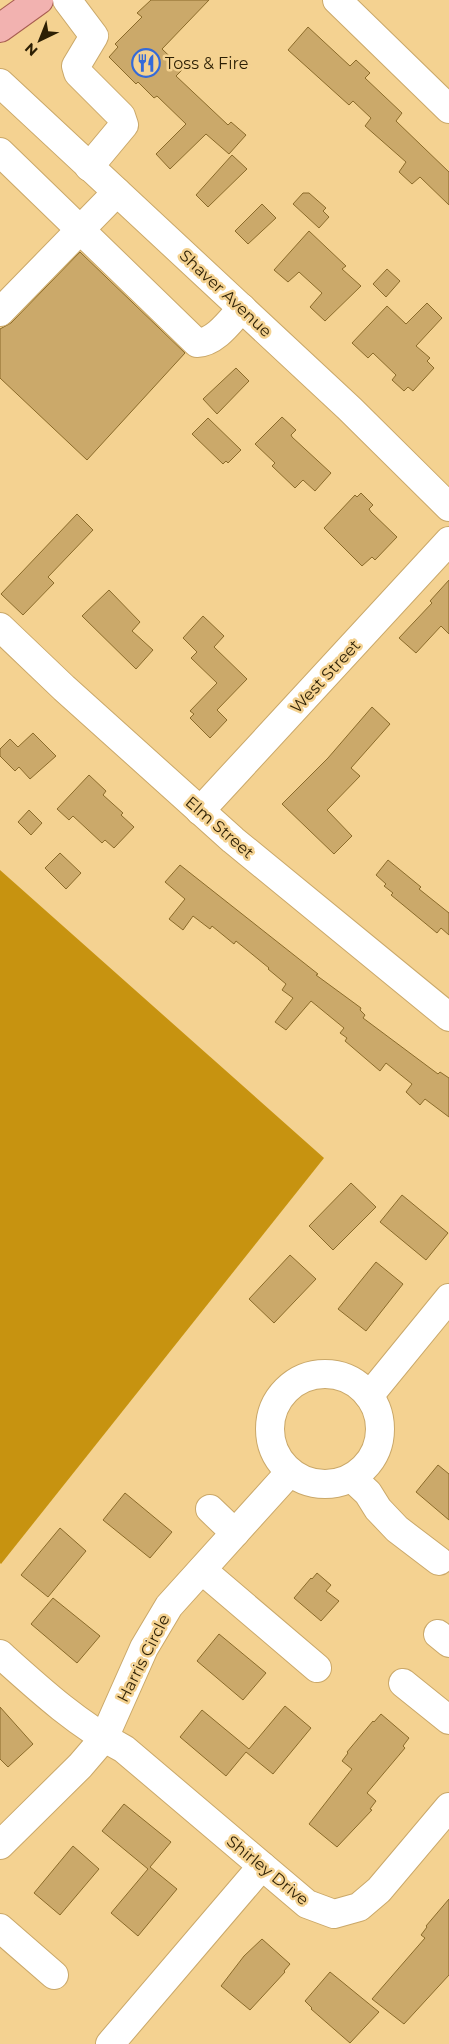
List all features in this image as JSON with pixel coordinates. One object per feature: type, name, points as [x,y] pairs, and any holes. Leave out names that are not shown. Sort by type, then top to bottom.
[{"type":"main road","points":[[0,28],[38,0]]},
{"type":"street","points":[[67,0],[94,36],[76,66],[78,73],[121,116],[124,125],[89,166]]},
{"type":"street","points":[[337,0],[449,109]]},
{"type":"street","name":"Shaver Avenue","points":[[0,83],[350,409],[449,506]]},
{"type":"street","points":[[0,152],[81,228],[197,343],[205,343],[213,338],[242,308]]},
{"type":"street","points":[[0,312],[117,192]]},
{"type":"street","name":"West Street","points":[[200,810],[449,541]]},
{"type":"street","name":"Elm Street","points":[[0,627],[64,688],[233,840],[449,1017]]},
{"type":"street","points":[[369,1396],[449,1298]]},
{"type":"street","points":[[319,1373],[341,1375],[360,1386],[369,1396],[374,1402],[380,1423],[378,1445],[368,1464],[352,1478],[331,1484],[309,1482],[290,1472],[276,1455],[270,1434],[272,1413],[282,1394],[298,1380],[319,1373]]},
{"type":"street","name":"Harris Circle","points":[[0,1845],[80,1766],[104,1738],[144,1648],[169,1606],[290,1472]]},
{"type":"street","points":[[352,1478],[368,1493],[378,1509],[397,1529],[439,1561]]},
{"type":"street","points":[[210,1509],[235,1533]]},
{"type":"street","points":[[202,1570],[317,1668]]},
{"type":"street","name":"Shirley Drive","points":[[0,1654],[57,1706],[104,1738],[124,1749],[306,1904],[334,1914],[359,1907],[379,1890],[444,1824]]},
{"type":"street","points":[[403,1683],[449,1720]]},
{"type":"street","points":[[110,2044],[262,1866]]},
{"type":"street","points":[[0,1928],[54,1975]]},
{"type":"shaded area","points":[[0,870],[324,1158],[1,1564],[0,1563]]},
{"type":"building","points":[[151,0],[209,0],[162,49],[183,69],[176,76],[228,125],[231,122],[246,135],[229,154],[206,134],[170,169],[156,154],[186,124],[157,96],[154,98],[138,82],[136,84],[109,57],[118,47],[115,44],[142,17],[137,13]]},
{"type":"building","points":[[308,27],[350,66],[356,60],[370,73],[365,78],[402,113],[396,121],[449,172],[449,205],[420,177],[412,184],[399,172],[406,162],[365,126],[371,118],[353,101],[349,105],[288,50]]},
{"type":"building","points":[[232,155],[247,169],[208,207],[196,195]]},
{"type":"building","points":[[303,193],[309,193],[326,208],[323,211],[329,217],[319,228],[293,204]]},
{"type":"building","points":[[262,204],[276,218],[248,244],[235,231]]},
{"type":"building","points":[[309,231],[346,266],[342,269],[361,286],[325,321],[310,307],[322,293],[299,272],[288,282],[274,270]]},
{"type":"building","points":[[80,252],[185,353],[87,460],[0,378],[0,329],[11,323]]},
{"type":"building","points":[[387,269],[400,281],[386,297],[373,284]]},
{"type":"building","points":[[427,303],[442,318],[416,346],[430,358],[427,361],[434,368],[413,391],[408,387],[404,391],[392,380],[396,375],[373,353],[368,358],[352,343],[387,306],[406,324]]},
{"type":"building","points":[[236,368],[249,381],[217,414],[203,399]]},
{"type":"building","points":[[282,417],[296,430],[291,435],[292,437],[331,473],[315,491],[303,480],[295,488],[272,466],[275,463],[255,444]]},
{"type":"building","points":[[208,418],[241,450],[228,463],[226,461],[223,464],[192,434]]},
{"type":"building","points":[[361,493],[373,505],[369,509],[371,512],[397,537],[375,560],[372,557],[362,566],[324,528],[355,495],[357,497]]},
{"type":"building","points":[[77,514],[93,530],[48,577],[54,583],[23,615],[1,594]]},
{"type":"building","points":[[449,580],[449,634],[441,626],[416,653],[399,638],[432,603],[430,601]]},
{"type":"building","points":[[109,590],[140,622],[132,631],[153,650],[136,669],[82,616]]},
{"type":"building","points":[[203,616],[224,636],[214,647],[247,679],[217,710],[227,720],[210,738],[190,718],[194,714],[190,711],[217,683],[191,658],[197,652],[183,638]]},
{"type":"building","points":[[372,707],[390,724],[351,768],[360,776],[327,810],[352,836],[334,854],[282,804],[328,758]]},
{"type":"building","points":[[33,733],[56,756],[30,779],[19,767],[15,771],[0,756],[0,749],[10,739],[18,747]]},
{"type":"building","points":[[89,775],[106,791],[103,795],[123,813],[121,815],[134,827],[114,848],[105,840],[102,843],[73,816],[69,820],[57,809]]},
{"type":"building","points":[[29,810],[42,823],[31,835],[18,822]]},
{"type":"building","points":[[60,853],[81,873],[66,889],[45,868]]},
{"type":"building","points":[[388,860],[421,887],[419,889],[449,913],[449,935],[441,928],[437,933],[391,895],[393,893],[384,886],[386,884],[376,875]]},
{"type":"building","points":[[180,865],[318,974],[316,975],[361,1008],[360,1010],[365,1015],[363,1018],[438,1074],[440,1072],[449,1078],[449,1117],[425,1099],[420,1105],[406,1092],[412,1084],[386,1063],[380,1071],[345,1041],[347,1038],[340,1033],[344,1028],[311,1001],[286,1030],[275,1022],[293,998],[282,990],[286,984],[236,941],[234,944],[212,926],[210,929],[193,916],[183,930],[169,919],[185,899],[165,882]]},
{"type":"building","points":[[351,1183],[376,1207],[333,1250],[309,1226]]},
{"type":"building","points":[[402,1195],[448,1233],[426,1260],[380,1222]]},
{"type":"building","points":[[290,1255],[316,1279],[274,1323],[249,1299]]},
{"type":"building","points":[[376,1262],[403,1284],[366,1331],[338,1309]]},
{"type":"building","points":[[438,1465],[449,1474],[449,1520],[416,1492]]},
{"type":"building","points":[[125,1493],[172,1532],[150,1558],[103,1520]]},
{"type":"building","points":[[60,1528],[86,1551],[48,1597],[21,1575]]},
{"type":"building","points":[[317,1573],[331,1585],[326,1591],[339,1601],[321,1621],[294,1598]]},
{"type":"building","points":[[53,1598],[100,1636],[77,1663],[31,1624]]},
{"type":"building","points":[[219,1634],[266,1673],[243,1700],[197,1661]]},
{"type":"building","points":[[285,1706],[311,1728],[273,1774],[246,1752],[226,1776],[180,1737],[202,1710],[249,1749]]},
{"type":"building","points":[[0,1707],[33,1744],[8,1767],[0,1759]]},
{"type":"building","points":[[381,1714],[409,1738],[403,1746],[405,1748],[367,1793],[376,1801],[370,1809],[372,1810],[337,1847],[309,1824],[352,1769],[342,1761],[347,1752]]},
{"type":"building","points":[[124,1804],[171,1842],[150,1867],[177,1889],[138,1936],[111,1913],[148,1869],[102,1831]]},
{"type":"building","points":[[73,1846],[99,1869],[60,1915],[34,1893]]},
{"type":"building","points":[[449,1899],[449,1975],[404,2024],[372,1999],[425,1938],[421,1935],[426,1926]]},
{"type":"building","points":[[262,1939],[290,1964],[250,2010],[221,1986],[244,1956]]},
{"type":"building","points":[[330,1972],[379,2012],[350,2043],[311,2009],[305,2001]]},
{"type":"place","name":"Toss & Fire","points":[[146,63]]}]
